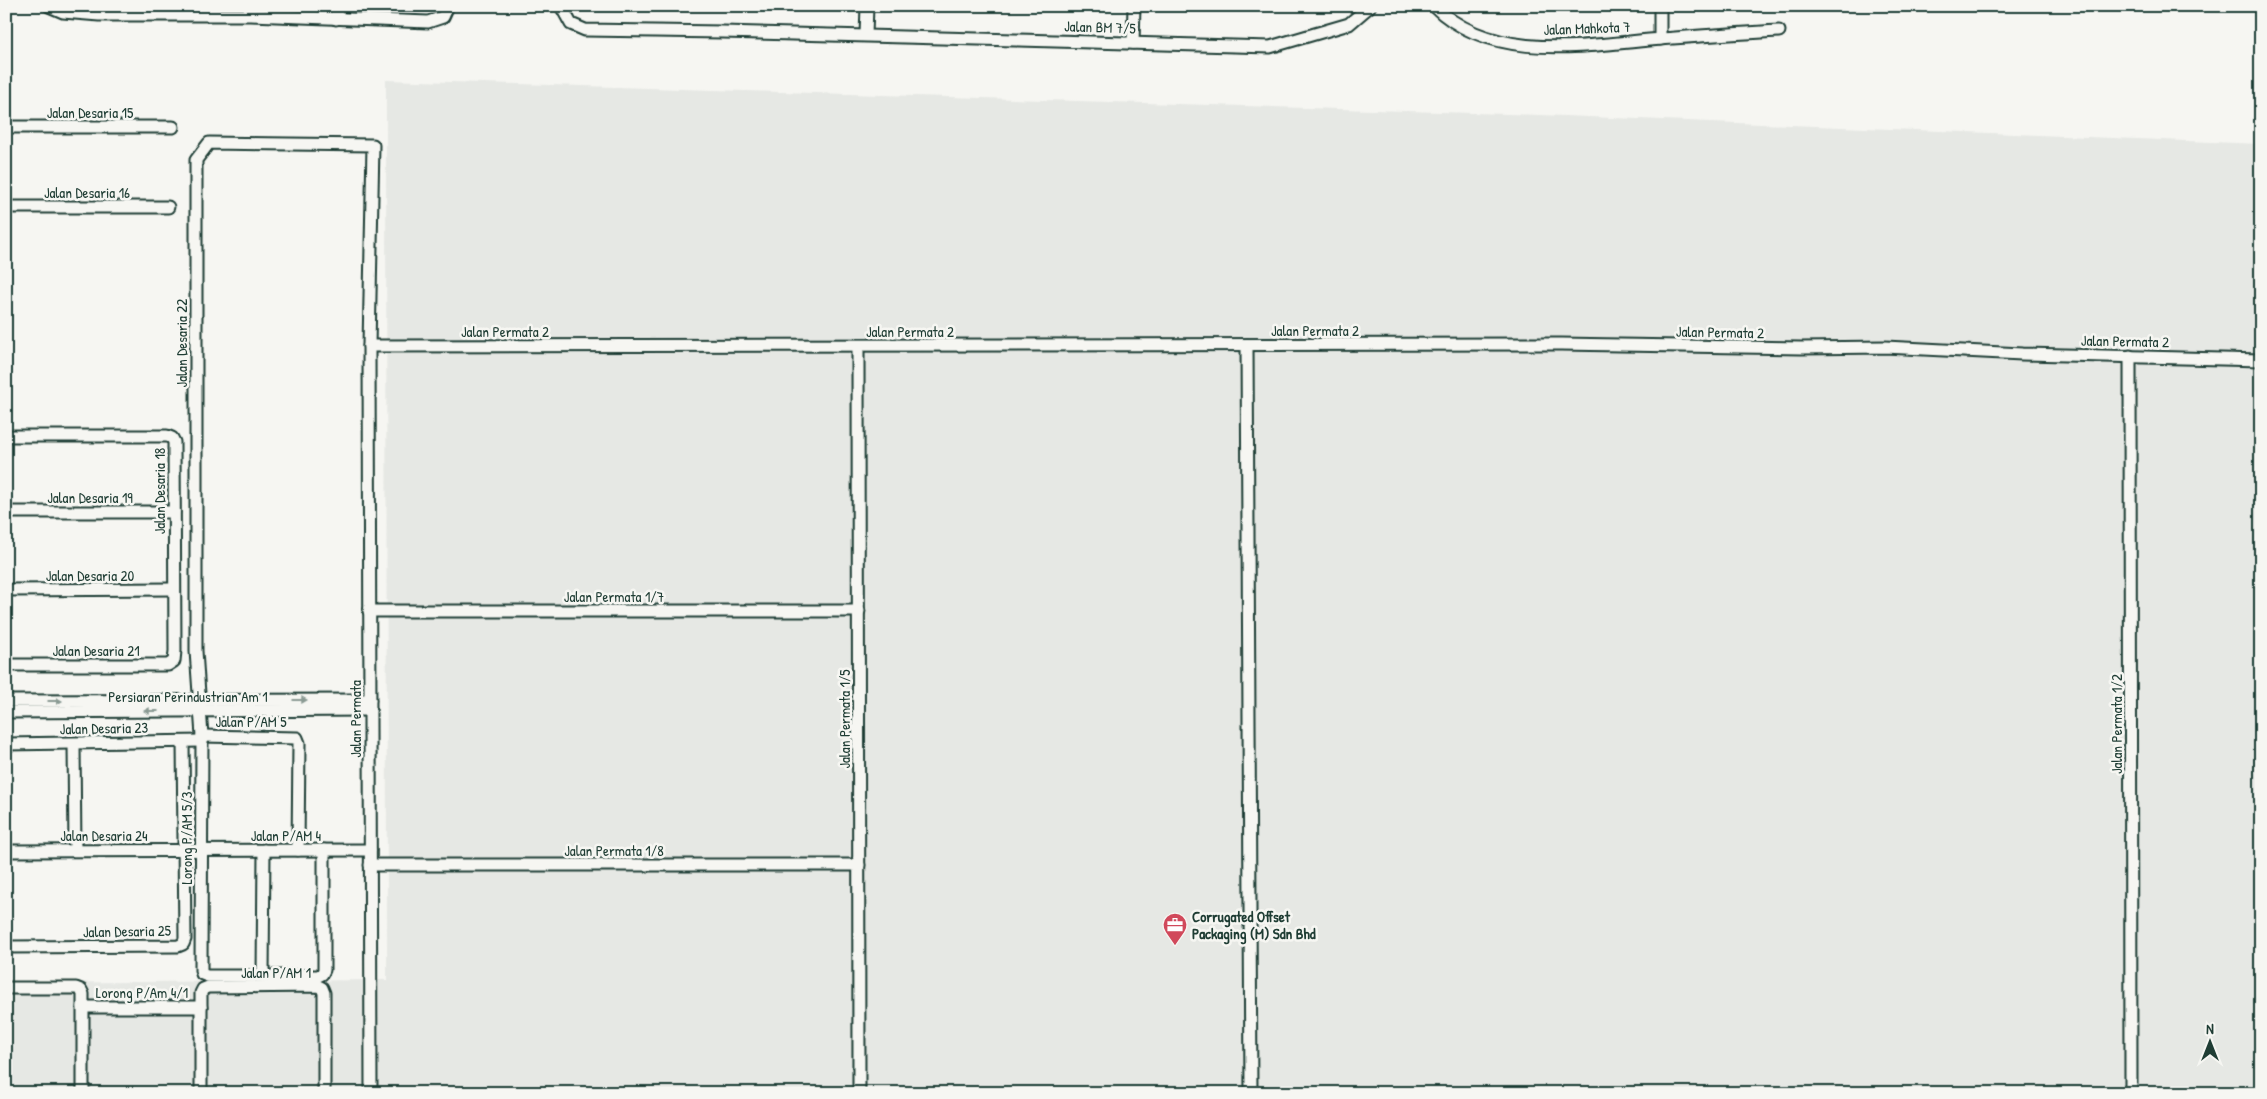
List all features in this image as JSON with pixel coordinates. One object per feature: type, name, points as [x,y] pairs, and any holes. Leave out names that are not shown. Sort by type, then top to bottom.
[{"type":"street","points":[[49,6],[63,12],[99,16],[251,15],[434,22],[443,17],[448,6]]},
{"type":"street","points":[[336,19],[337,6]]},
{"type":"street","name":"Jalan BM 7/5","points":[[561,6],[571,24],[585,30],[1270,47],[1349,24],[1370,6]]},
{"type":"street","points":[[866,36],[867,6]]},
{"type":"street","points":[[1133,43],[1134,6]]},
{"type":"street","name":"Jalan Mahkota 7","points":[[1434,6],[1468,29],[1489,38],[1514,43],[1572,46],[1779,31]]},
{"type":"street","points":[[1660,6],[1660,39]]},
{"type":"street","name":"Jalan Desaria 15","points":[[6,127],[173,127]]},
{"type":"street","name":"Jalan Desaria 22","points":[[199,706],[196,651],[196,160],[209,143],[373,145]]},
{"type":"street","name":"Jalan Permata","points":[[371,1093],[369,346],[373,145]]},
{"type":"street","name":"Jalan Desaria 16","points":[[6,208],[168,208]]},
{"type":"street","name":"Jalan Permata 2","points":[[369,346],[1561,344],[1801,348],[1885,347],[2022,354],[2261,360]]},
{"type":"street","points":[[1247,345],[1251,1093]]},
{"type":"street","name":"Jalan Permata 1/5","points":[[858,346],[859,1093]]},
{"type":"street","name":"Jalan Permata 1/2","points":[[2130,356],[2131,1093]]},
{"type":"street","name":"Jalan Desaria 18","points":[[6,436],[170,436],[174,442],[175,651]]},
{"type":"street","name":"Jalan Desaria 19","points":[[6,512],[174,512]]},
{"type":"street","name":"Jalan Desaria 20","points":[[6,590],[174,589]]},
{"type":"street","name":"Jalan Permata 1/7","points":[[369,611],[859,611]]},
{"type":"street","name":"Jalan Desaria 21","points":[[6,665],[168,665],[174,661],[175,651]]},
{"type":"street","name":"Persiaran Perindustrian Am 1","points":[[6,701],[199,706]]},
{"type":"street","name":"Persiaran Perindustrian Am 1","points":[[6,712],[199,706],[370,705]]},
{"type":"street","name":"Lorong P/AM 5/3","points":[[199,706],[202,739],[201,972],[207,976],[263,976]]},
{"type":"street","name":"Jalan P/AM 5","points":[[202,739],[292,736],[298,740],[298,850]]},
{"type":"street","name":"Jalan Desaria 23","points":[[6,744],[183,742],[202,739]]},
{"type":"street","points":[[183,742],[184,850]]},
{"type":"street","points":[[74,744],[75,850]]},
{"type":"street","name":"Jalan Desaria 25","points":[[6,947],[181,945],[185,939],[184,850]]},
{"type":"street","name":"Jalan P/AM 4","points":[[201,850],[370,850]]},
{"type":"street","name":"Jalan Desaria 24","points":[[6,851],[201,850]]},
{"type":"street","points":[[263,976],[264,850]]},
{"type":"street","name":"Jalan P/AM 1","points":[[263,976],[320,976],[324,966],[324,850]]},
{"type":"street","name":"Jalan Permata 1/8","points":[[370,865],[859,865]]},
{"type":"street","name":"Jalan P/AM 1","points":[[201,1007],[202,991],[208,987],[318,986],[322,988],[324,993],[324,1093]]},
{"type":"street","points":[[6,988],[79,988],[83,994],[83,1093]]},
{"type":"street","name":"Lorong P/Am 4/1","points":[[83,1007],[201,1007]]},
{"type":"street","points":[[201,1007],[201,1093]]},
{"type":"shaded area","points":[[386,80],[1540,115],[2261,144],[2261,1093],[6,1093],[6,983],[387,980]]},
{"type":"place","name":"Corrugated Offset Packaging (M) Sdn Bhd","points":[[1175,946]]}]
